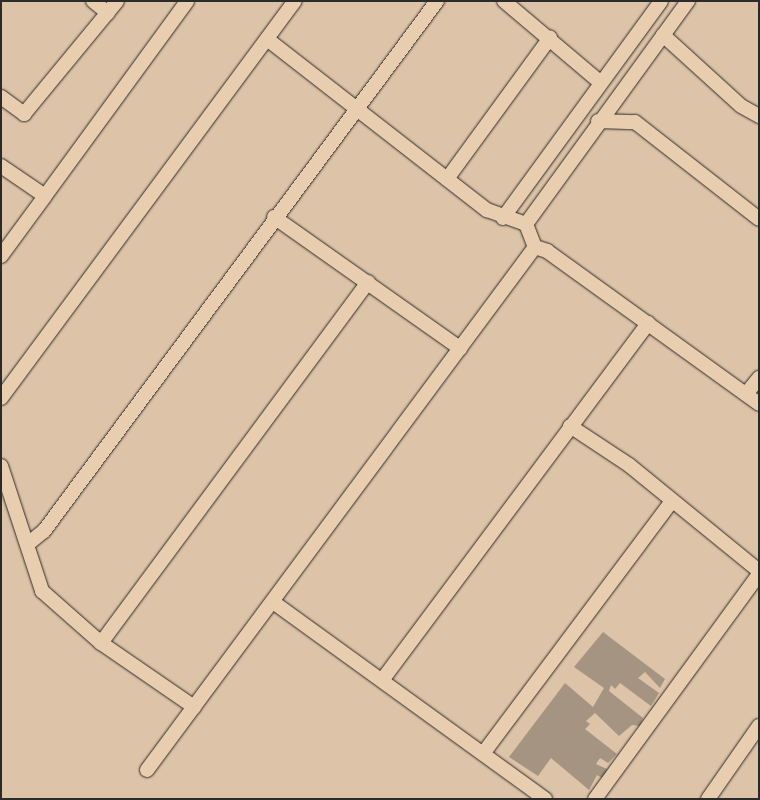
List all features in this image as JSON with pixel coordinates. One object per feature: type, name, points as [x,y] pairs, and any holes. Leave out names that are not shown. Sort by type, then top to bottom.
[{"type":"street","points":[[93,1],[108,13]]},
{"type":"street","points":[[1,97],[24,114],[117,1]]},
{"type":"street","points":[[1,256],[187,1]]},
{"type":"street","points":[[1,398],[295,1]]},
{"type":"street","points":[[29,543],[44,531],[274,217],[437,1]]},
{"type":"street","points":[[504,1],[600,82]]},
{"type":"street","points":[[503,218],[600,82],[661,1]]},
{"type":"street","points":[[526,224],[598,121],[688,1]]},
{"type":"street","points":[[663,35],[741,106],[759,116]]},
{"type":"street","points":[[447,179],[550,38]]},
{"type":"street","points":[[267,39],[447,179],[503,218],[526,224]]},
{"type":"street","points":[[598,121],[636,122],[759,219]]},
{"type":"street","points":[[1,166],[45,196]]},
{"type":"street","points":[[274,217],[460,348]]},
{"type":"street","points":[[526,224],[535,247]]},
{"type":"street","points":[[535,247],[547,251],[759,404]]},
{"type":"street","points":[[147,770],[274,602],[535,247]]},
{"type":"street","points":[[101,643],[368,282]]},
{"type":"street","points":[[383,679],[648,323]]},
{"type":"street","points":[[746,394],[759,378]]},
{"type":"street","points":[[570,426],[672,501],[759,572],[595,799]]},
{"type":"street","points":[[1,466],[29,543],[42,591],[101,643],[194,707]]},
{"type":"street","points":[[485,751],[672,501]]},
{"type":"street","points":[[274,602],[485,751],[545,799]]},
{"type":"street","points":[[708,799],[759,726]]},
{"type":"building","points":[[603,632],[665,679],[660,688],[645,672],[638,678],[659,693],[651,706],[620,683],[615,689],[611,685],[609,691],[643,718],[640,726],[632,725],[619,736],[595,713],[586,721],[590,724],[585,729],[617,754],[608,763],[600,758],[596,764],[609,770],[604,779],[597,775],[589,790],[551,758],[538,776],[509,757],[565,683],[593,707],[604,688],[574,667]]}]
